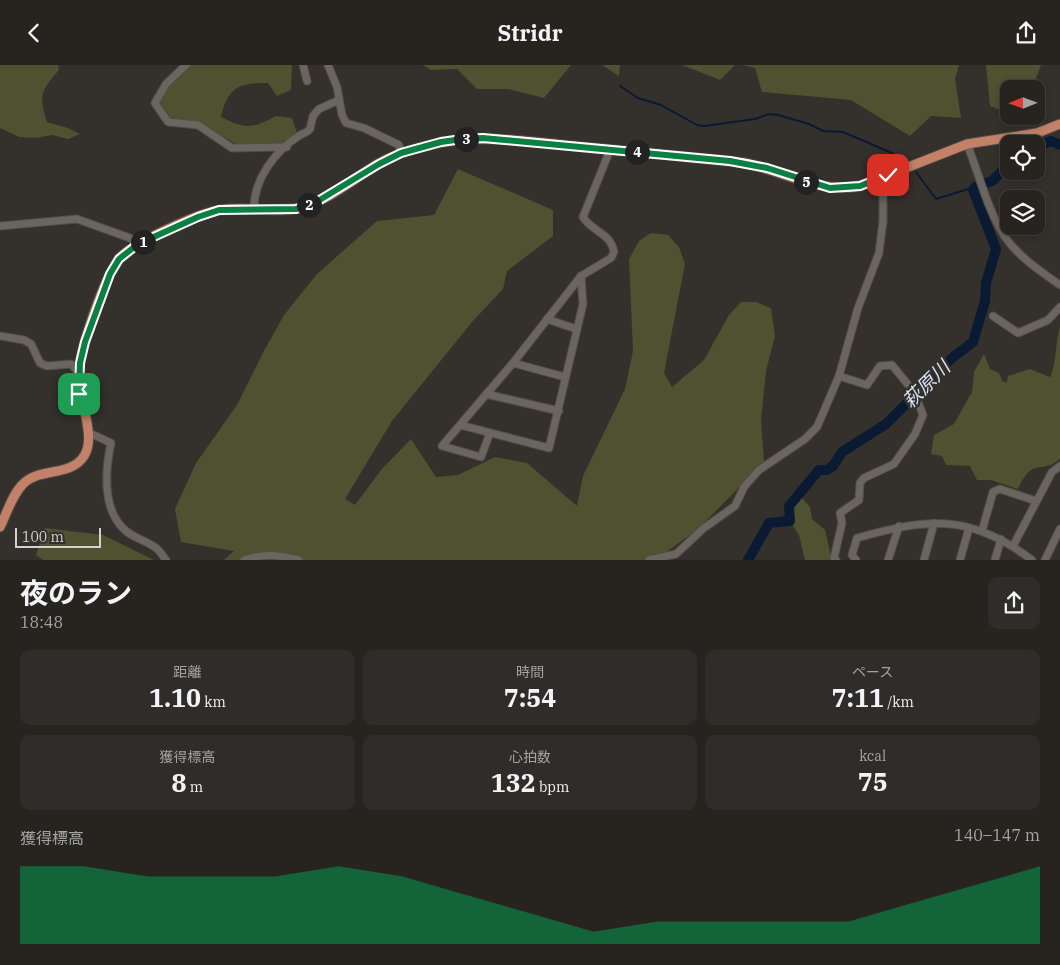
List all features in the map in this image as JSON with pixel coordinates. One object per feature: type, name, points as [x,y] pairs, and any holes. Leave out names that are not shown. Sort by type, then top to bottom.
[{"type":"main road","points":[[0,527],[14,496],[24,484],[38,475],[64,470],[79,463],[85,455],[89,435],[79,394],[79,373],[85,342],[110,274],[122,255],[138,244],[205,215],[219,210],[296,209],[313,204],[379,164],[401,153],[441,142],[483,138],[745,163],[830,188],[860,186],[967,144],[1037,133],[1060,124]]},
{"type":"street","points":[[186,65],[166,84],[154,103],[168,122],[198,125],[232,148],[287,147]]},
{"type":"street","points":[[303,65],[307,81]]},
{"type":"street","points":[[328,65],[346,123],[364,128],[399,145],[401,153]]},
{"type":"street","points":[[254,209],[254,196],[260,179],[287,147],[310,129],[313,116],[319,109],[330,102],[339,100]]},
{"type":"street","points":[[967,144],[996,221],[1006,237],[1020,255],[1060,285]]},
{"type":"street","points":[[490,433],[481,457],[442,446],[513,363],[581,276],[611,258],[614,252],[613,245],[603,233],[586,223],[583,217],[610,150]]},
{"type":"street","points":[[649,560],[676,554],[704,528],[735,506],[744,487],[764,465],[805,439],[818,427],[839,376],[858,308],[879,253],[884,192],[889,178],[888,175]]},
{"type":"street","points":[[0,226],[78,219],[130,237],[138,244]]},
{"type":"street","points":[[460,425],[549,448],[582,304],[581,276]]},
{"type":"street","points":[[994,316],[1018,333],[1048,320],[1060,307]]},
{"type":"street","points":[[547,319],[576,329]]},
{"type":"street","points":[[0,336],[24,340],[31,344],[40,363],[47,366],[71,364],[79,373]]},
{"type":"street","points":[[513,363],[565,377]]},
{"type":"street","points":[[836,560],[834,558],[842,523],[840,513],[856,504],[859,500],[860,483],[864,478],[894,464],[915,434],[923,415],[914,392],[892,365],[880,366],[867,385],[839,376]]},
{"type":"street","points":[[486,394],[559,411]]},
{"type":"street","points":[[89,435],[94,435],[111,443],[108,468],[108,501],[117,523],[127,532],[156,548],[166,560]]},
{"type":"street","points":[[1013,546],[1052,472],[1060,465]]},
{"type":"street","points":[[982,531],[993,492],[1000,489],[1036,501]]},
{"type":"street","points":[[856,560],[852,555],[857,538],[899,526],[934,523],[982,531],[1013,546],[1029,559]]},
{"type":"street","points":[[924,560],[934,523]]},
{"type":"street","points":[[888,560],[899,526]]},
{"type":"street","points":[[960,560],[969,528]]},
{"type":"street","points":[[1045,560],[1060,529]]},
{"type":"street","points":[[995,560],[1001,539]]},
{"type":"street","points":[[244,560],[260,555],[278,555],[299,560]]},
{"type":"green space","points":[[0,65],[58,65],[59,70],[45,89],[42,99],[47,122],[68,128],[80,134],[68,139],[52,135],[36,138],[19,137],[0,128]]},
{"type":"green space","points":[[190,65],[292,65],[291,90],[277,96],[268,83],[242,86],[231,93],[221,117],[236,124],[248,126],[261,123],[276,116],[292,118],[297,133],[281,146],[240,146],[200,124],[171,120],[160,106],[161,99],[170,83]]},
{"type":"green space","points":[[423,65],[571,65],[544,98],[508,89],[477,89],[457,69],[431,70]]},
{"type":"green space","points":[[602,65],[620,65],[619,76]]},
{"type":"green space","points":[[682,65],[735,65],[720,80]]},
{"type":"green space","points":[[741,65],[959,65],[955,79],[961,118],[931,116],[910,136],[851,100],[762,92],[755,68]]},
{"type":"green space","points":[[986,65],[1041,65],[1035,80],[1000,80],[1000,110],[990,106]]},
{"type":"green space","points":[[458,169],[553,210],[553,236],[507,271],[503,289],[472,322],[392,421],[345,499],[355,505],[382,469],[411,439],[436,477],[458,475],[495,457],[527,463],[577,506],[583,476],[625,389],[633,351],[629,259],[639,241],[651,233],[668,235],[679,247],[685,264],[664,373],[672,387],[704,360],[729,315],[741,302],[756,302],[771,308],[775,336],[766,371],[761,421],[764,462],[697,530],[655,560],[224,560],[234,551],[181,542],[175,509],[196,463],[237,405],[284,315],[317,274],[377,221],[434,215]]},
{"type":"green space","points":[[1060,326],[1060,459],[1053,464],[1028,472],[1018,489],[991,480],[977,480],[970,466],[946,465],[942,456],[931,454],[934,435],[954,424],[972,392],[974,372],[984,354],[990,369],[999,373],[1003,382],[1007,382],[1008,376],[1030,369],[1050,377],[1054,365]]},
{"type":"green space","points":[[800,496],[810,507],[812,519],[825,530],[832,560],[805,560],[799,535],[790,521],[791,506]]},
{"type":"green space","points":[[45,528],[103,535],[154,560],[43,560],[36,555]]},
{"type":"waterway","points":[[620,86],[638,98],[661,105],[697,125],[704,126],[755,119],[769,114],[778,115],[809,124],[823,131],[843,132],[892,153],[902,162]]},
{"type":"waterway","name":"萩原川","points":[[1045,143],[1051,141],[1060,145]]},
{"type":"waterway","points":[[916,172],[936,199],[975,187]]},
{"type":"waterway","name":"萩原川","points":[[748,560],[769,523],[790,521],[789,506],[819,470],[827,470],[833,466],[842,452],[886,424],[952,358],[973,342],[985,301],[986,283],[996,249],[973,190],[975,187],[992,181],[1000,173]]},
{"type":"route","points":[[79,394],[80,363],[85,342],[110,274],[126,251],[198,217],[219,210],[296,209],[313,204],[328,197],[379,164],[401,153],[424,146],[462,139],[483,138],[730,161],[767,168],[809,183],[830,188],[846,189],[860,186],[888,175]]}]
